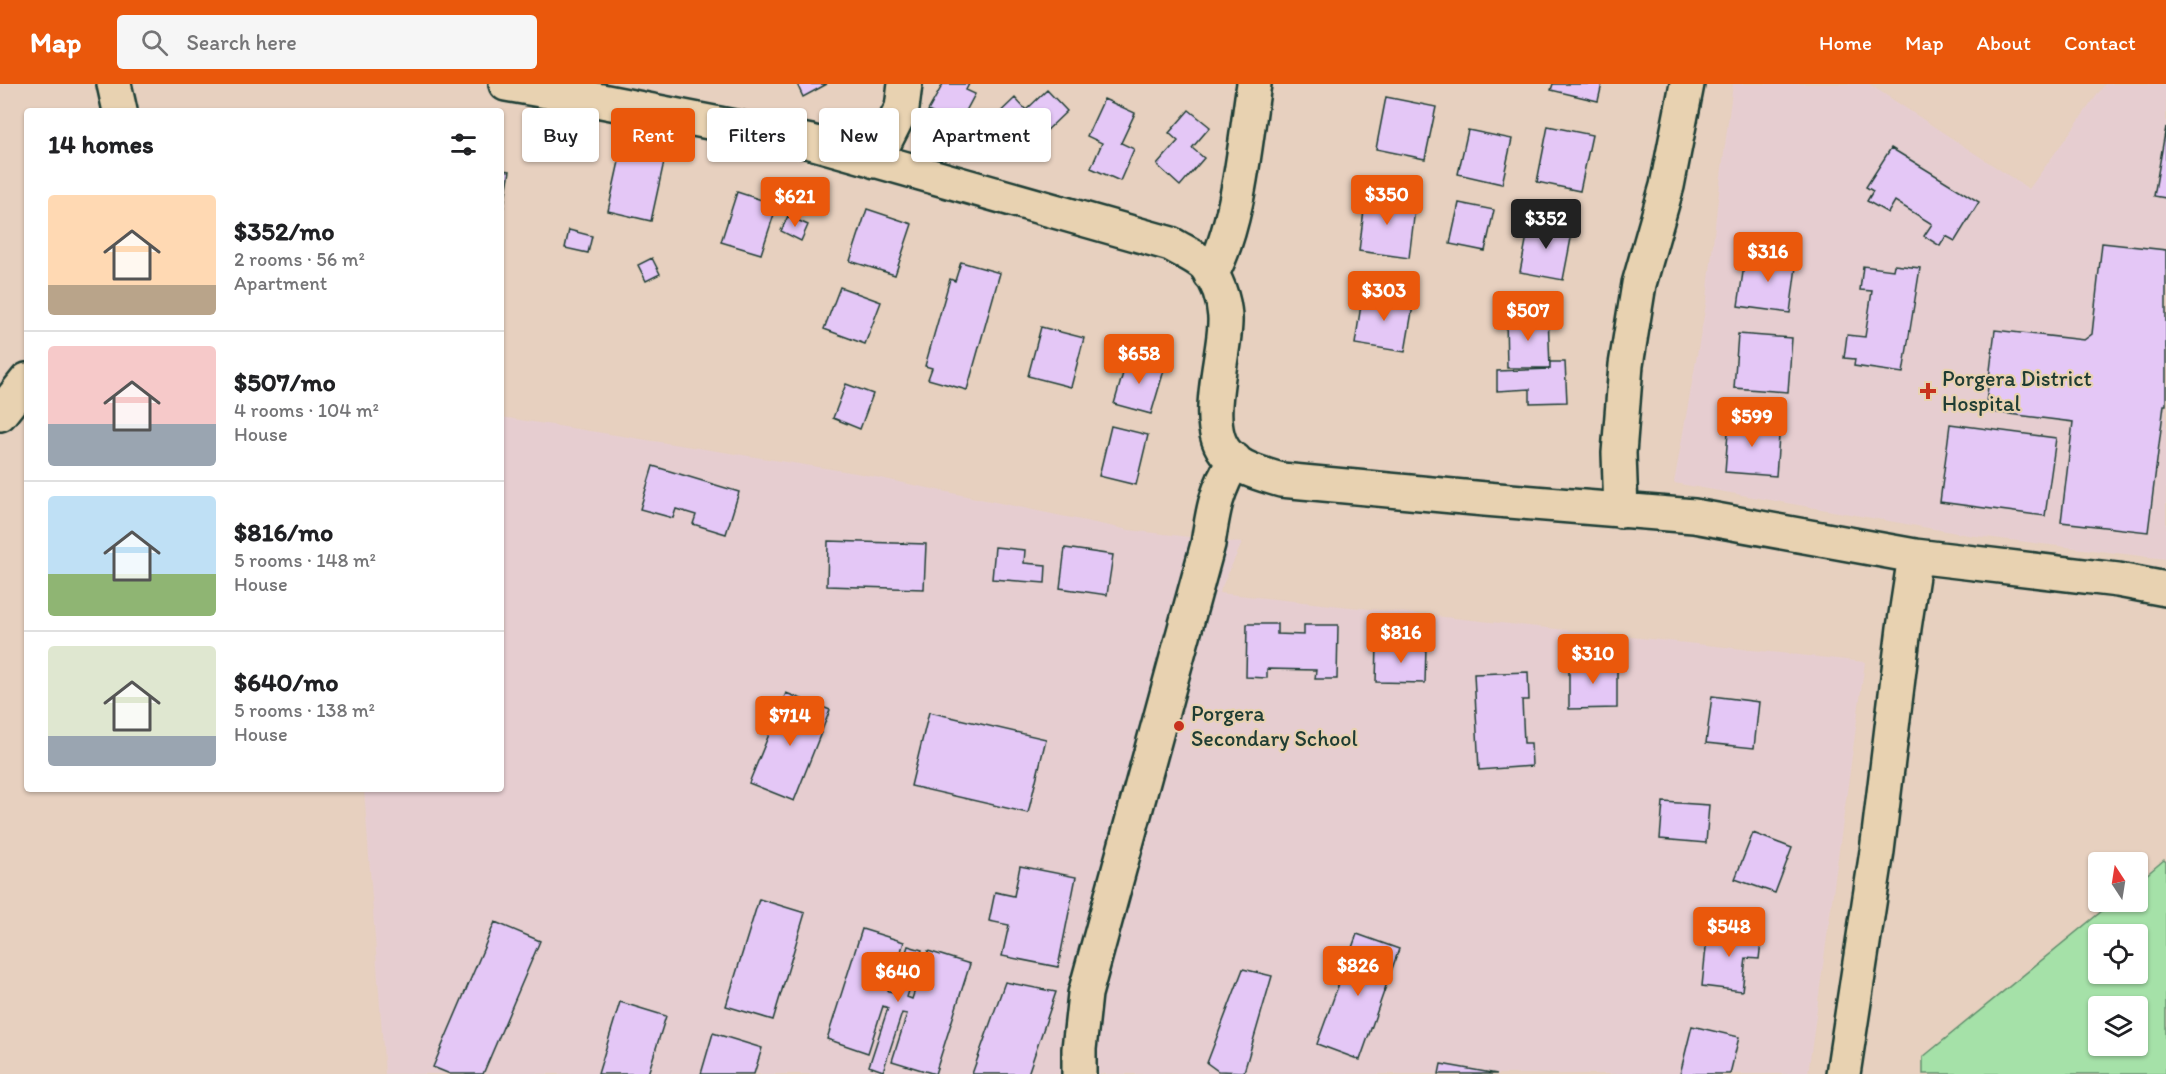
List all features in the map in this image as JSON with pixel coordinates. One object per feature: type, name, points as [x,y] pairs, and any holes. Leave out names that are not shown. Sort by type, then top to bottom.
[{"type":"street","points":[[114,84],[119,108]]},
{"type":"street","points":[[506,84],[819,144]]},
{"type":"street","points":[[899,114],[905,84]]},
{"type":"street","points":[[1211,275],[1220,259],[1230,225],[1254,84]]},
{"type":"street","points":[[1621,511],[1619,453],[1626,365],[1639,284],[1667,186],[1687,84]]},
{"type":"street","points":[[879,162],[1171,244],[1205,265],[1219,287],[1225,317],[1215,393],[1217,435],[1227,454],[1251,471],[1281,480],[1694,516],[1915,556],[2118,580],[2166,589]]},
{"type":"street","points":[[0,414],[24,384]]},
{"type":"street","points":[[1079,1074],[1079,1049],[1086,994],[1208,544],[1214,504],[1224,477],[1235,460]]},
{"type":"street","points":[[1843,1074],[1877,851],[1915,556]]},
{"type":"shaded area","name":"Porgera District Hospital","points":[[1733,84],[1869,84],[2029,189],[2105,84],[2166,84],[2166,559],[1968,535],[1674,483],[1707,299]]},
{"type":"shaded area","name":"Porgera Secondary School","points":[[504,417],[856,473],[1129,530],[1242,543],[1219,593],[1865,662],[1808,1074],[385,1074],[364,792],[504,792]]},
{"type":"green space","points":[[2164,860],[2166,862],[2166,1074],[1923,1074],[1923,1057],[2101,912],[2148,912],[2148,874]]},
{"type":"building","points":[[797,84],[827,84],[803,97]]},
{"type":"building","points":[[943,84],[969,84],[966,90],[975,94],[968,108],[930,108]]},
{"type":"building","points":[[1553,84],[1602,84],[1598,101],[1551,90]]},
{"type":"building","points":[[1047,90],[1067,111],[1051,126],[1051,108],[1028,108]]},
{"type":"building","points":[[1386,97],[1436,107],[1425,159],[1376,149]]},
{"type":"building","points":[[1015,98],[1024,108],[1005,108]]},
{"type":"building","points":[[1104,99],[1135,113],[1121,143],[1134,149],[1120,181],[1091,168],[1102,143],[1087,136]]},
{"type":"building","points":[[1189,110],[1210,127],[1192,148],[1204,158],[1180,186],[1157,165],[1178,141],[1169,133]]},
{"type":"building","points":[[1548,126],[1592,135],[1580,191],[1537,182]]},
{"type":"building","points":[[2166,127],[2166,198],[2154,196]]},
{"type":"building","points":[[1468,130],[1512,139],[1502,184],[1458,174]]},
{"type":"building","points":[[1891,148],[1979,202],[1955,241],[1946,236],[1940,246],[1924,236],[1932,224],[1895,201],[1888,213],[1867,201],[1873,191],[1866,187]]},
{"type":"building","points":[[619,162],[664,162],[651,221],[608,211]]},
{"type":"building","points":[[504,170],[510,171],[504,204]]},
{"type":"building","points":[[737,192],[777,205],[761,254],[721,242]]},
{"type":"building","points":[[1366,194],[1416,201],[1409,258],[1359,251]]},
{"type":"building","points":[[1459,203],[1494,210],[1485,251],[1450,244]]},
{"type":"building","points":[[867,209],[912,224],[895,275],[850,261]]},
{"type":"building","points":[[788,216],[808,225],[801,241],[781,231]]},
{"type":"building","points":[[1530,220],[1573,228],[1563,280],[1520,272]]},
{"type":"building","points":[[569,230],[592,236],[588,253],[565,248]]},
{"type":"building","points":[[2102,243],[2166,250],[2166,405],[2164,405],[2148,532],[2061,522],[2073,422],[1985,411],[1995,330],[2084,340],[2092,334]]},
{"type":"building","points":[[1746,252],[1797,259],[1790,313],[1738,306]]},
{"type":"building","points":[[652,258],[660,274],[646,281],[638,265]]},
{"type":"building","points":[[961,262],[1000,273],[967,390],[928,379],[932,368],[925,366],[950,279],[955,281]]},
{"type":"building","points":[[1894,265],[1920,268],[1903,373],[1854,366],[1855,359],[1844,358],[1847,335],[1865,337],[1872,291],[1860,290],[1863,266],[1893,270]]},
{"type":"building","points":[[840,287],[881,302],[865,344],[824,329]]},
{"type":"building","points":[[1363,292],[1414,300],[1405,352],[1355,344]]},
{"type":"building","points":[[1548,315],[1550,368],[1507,368],[1506,317]]},
{"type":"building","points":[[1041,327],[1084,338],[1071,387],[1028,376]]},
{"type":"building","points":[[1738,334],[1792,338],[1788,392],[1734,388]]},
{"type":"building","points":[[1128,356],[1165,367],[1151,414],[1114,404]]},
{"type":"building","points":[[1550,362],[1565,362],[1567,402],[1530,403],[1530,389],[1497,391],[1497,371],[1550,369]]},
{"type":"building","points":[[846,384],[873,394],[860,429],[833,418]]},
{"type":"building","points":[[1729,419],[1780,423],[1776,476],[1725,472]]},
{"type":"building","points":[[1950,424],[2056,438],[2045,516],[1940,502]]},
{"type":"building","points":[[1111,426],[1148,435],[1136,485],[1099,476]]},
{"type":"building","points":[[653,466],[739,492],[726,534],[693,524],[696,515],[676,509],[673,518],[640,509]]},
{"type":"building","points":[[828,541],[926,544],[924,589],[827,586]]},
{"type":"building","points":[[995,547],[1025,550],[1024,563],[1046,565],[1045,583],[992,579]]},
{"type":"building","points":[[1065,548],[1113,555],[1107,595],[1060,588]]},
{"type":"building","points":[[1247,624],[1277,624],[1277,634],[1304,635],[1304,625],[1338,625],[1337,679],[1315,679],[1316,670],[1267,669],[1267,678],[1246,677]]},
{"type":"building","points":[[1377,645],[1426,646],[1425,683],[1376,682]]},
{"type":"building","points":[[1569,661],[1617,661],[1617,708],[1569,709]]},
{"type":"building","points":[[1528,672],[1529,700],[1522,700],[1524,743],[1531,743],[1532,766],[1479,770],[1474,674]]},
{"type":"building","points":[[786,693],[830,710],[794,801],[749,783]]},
{"type":"building","points":[[1712,696],[1759,702],[1754,748],[1706,743]]},
{"type":"building","points":[[929,712],[1046,739],[1028,813],[911,786]]},
{"type":"building","points":[[1663,802],[1709,805],[1706,843],[1660,839]]},
{"type":"building","points":[[1753,833],[1792,848],[1775,893],[1735,879]]},
{"type":"building","points":[[1020,866],[1076,877],[1058,967],[1002,956],[1009,925],[989,921],[995,892],[1014,896]]},
{"type":"building","points":[[759,899],[805,913],[773,1020],[726,1006]]},
{"type":"building","points":[[495,922],[540,941],[483,1074],[450,1074],[433,1067]]},
{"type":"building","points":[[1708,928],[1762,934],[1759,959],[1746,958],[1742,991],[1702,986]]},
{"type":"building","points":[[862,929],[904,942],[888,991],[893,992],[908,946],[922,950],[907,997],[912,999],[928,951],[970,964],[935,1074],[892,1061],[907,1014],[902,1013],[883,1071],[869,1066],[888,1008],[883,1006],[868,1053],[827,1039]]},
{"type":"building","points":[[1357,934],[1399,949],[1360,1060],[1317,1044]]},
{"type":"building","points":[[1243,969],[1272,976],[1244,1072],[1218,1071],[1207,1063]]},
{"type":"building","points":[[1005,982],[1056,992],[1028,1074],[972,1074]]},
{"type":"building","points":[[620,1002],[666,1016],[648,1074],[598,1074]]},
{"type":"building","points":[[1692,1026],[1739,1037],[1730,1074],[1680,1074]]},
{"type":"building","points":[[713,1033],[762,1048],[754,1074],[701,1074]]},
{"type":"building","points":[[1441,1064],[1497,1074],[1439,1074]]},
{"type":"place","name":"Porgera District Hospital","points":[[1928,391]]},
{"type":"place","name":"Porgera Secondary School","points":[[1179,726]]}]
